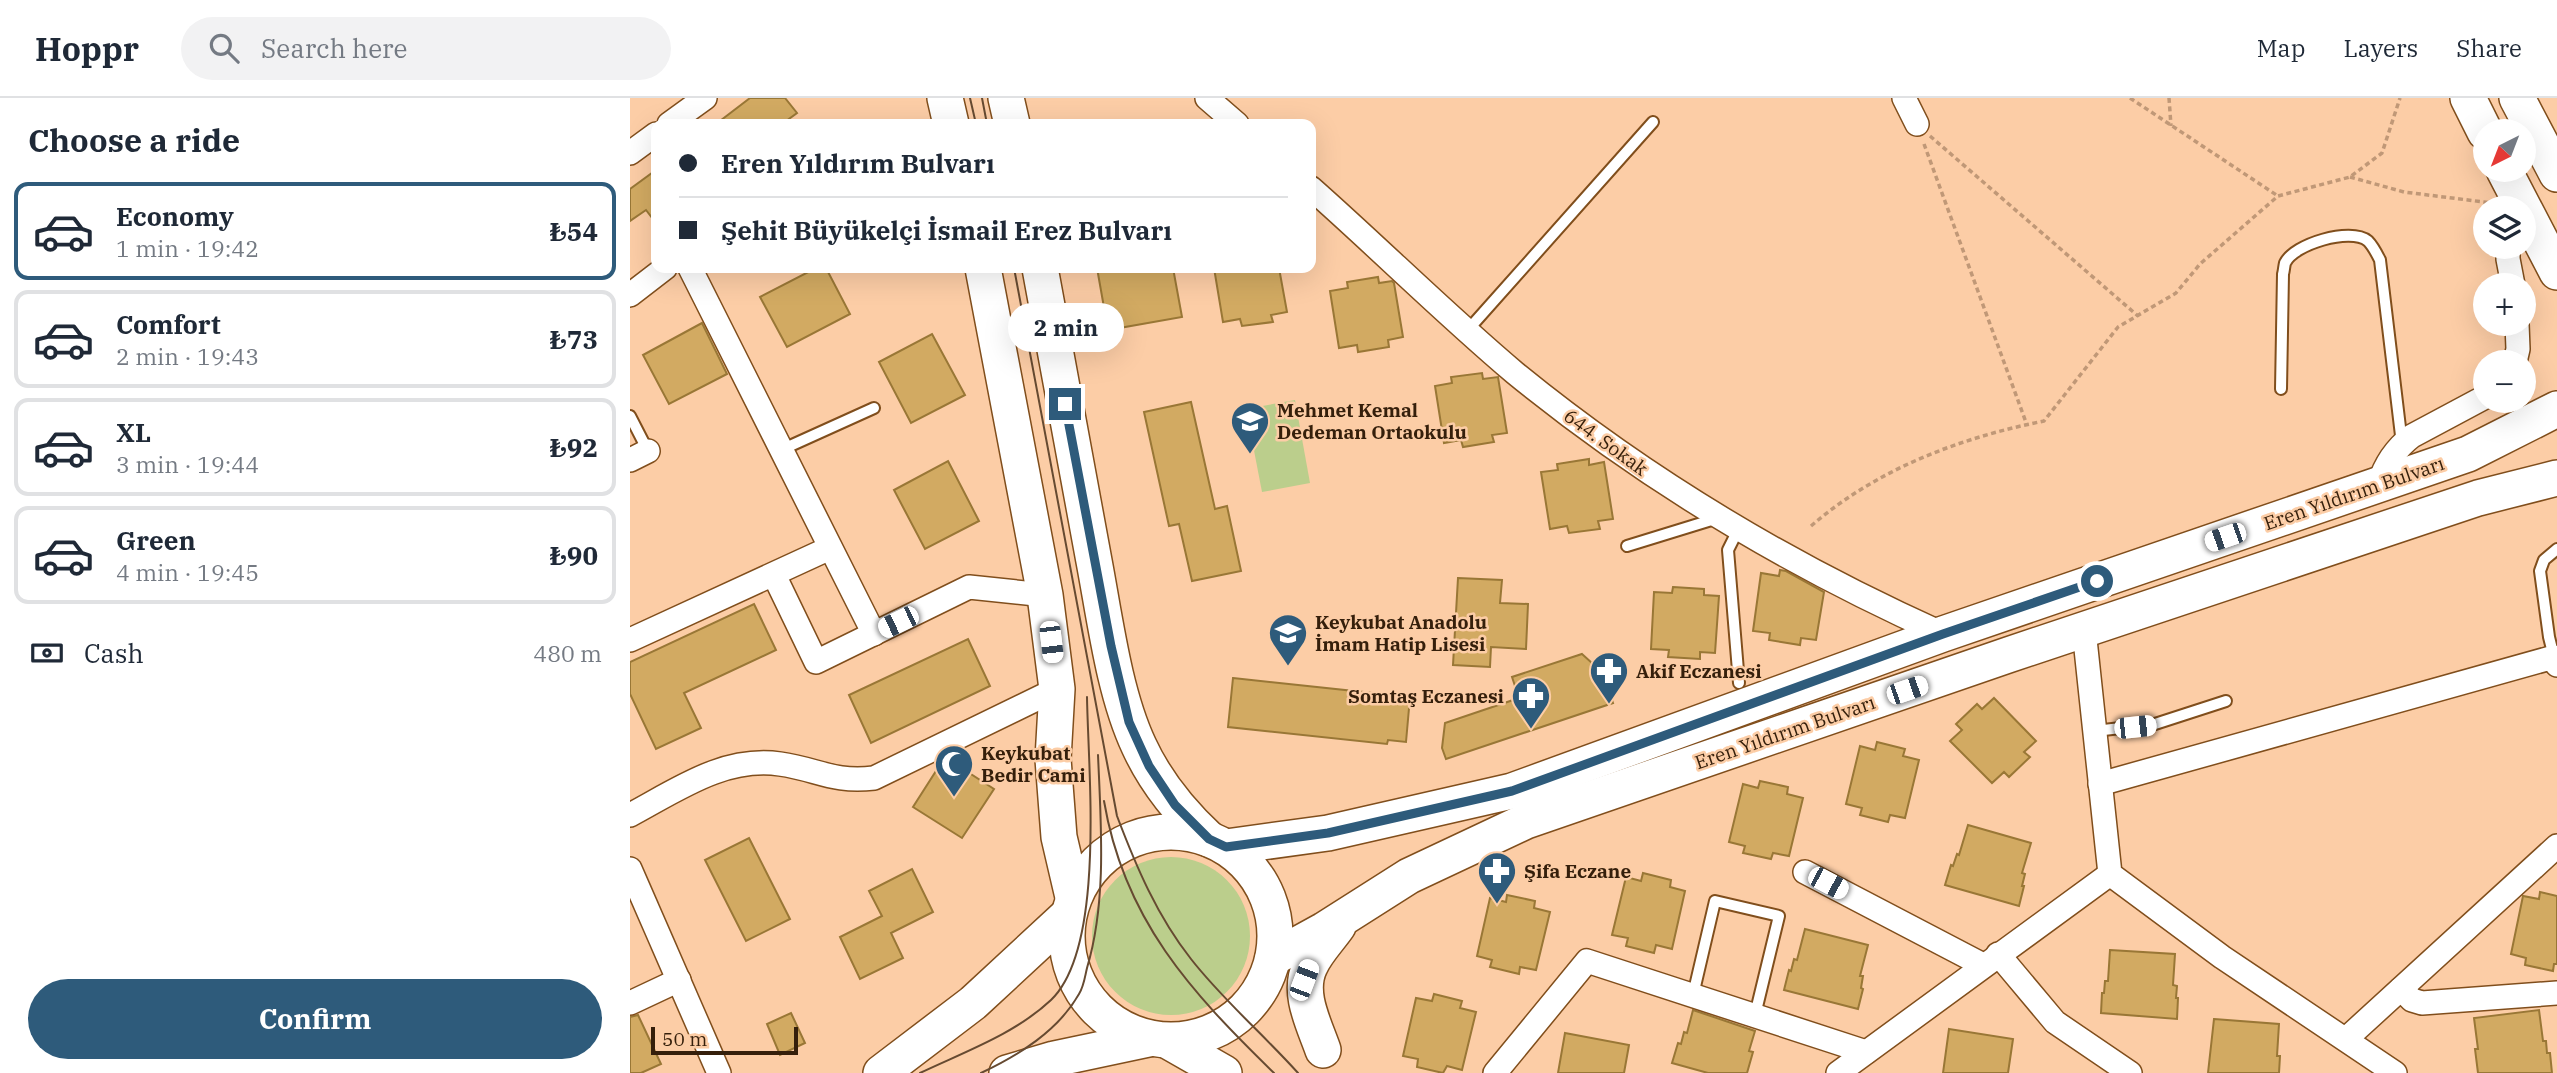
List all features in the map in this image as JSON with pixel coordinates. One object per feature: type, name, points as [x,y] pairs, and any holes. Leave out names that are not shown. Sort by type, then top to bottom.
[{"type":"main road","points":[[945,98],[950,119]]},
{"type":"main road","points":[[1006,98],[1011,119]]},
{"type":"main road","points":[[2468,98],[2478,119]]},
{"type":"main road","points":[[2517,98],[2556,168]]},
{"type":"main road","points":[[2536,232],[2557,272]]},
{"type":"main road","points":[[984,273],[1045,595],[1057,689],[1053,759],[1059,837],[1071,906]]},
{"type":"main road","points":[[1007,1073],[1054,1059],[1158,1040],[1195,1038],[1220,1029],[1249,1006],[1271,967],[1274,922],[1263,887],[1240,858],[1217,843],[1175,805],[1161,786],[1129,722],[1108,633],[1041,273]]},
{"type":"main road","name":"Eren Yıldırım Bulvarı","points":[[1217,843],[1347,829],[1512,791],[1943,634],[2468,454],[2557,409]]},
{"type":"main road","name":"Eren Yıldırım Bulvarı","points":[[1271,967],[1345,915],[1409,876],[1526,821],[2478,498],[2557,478]]},
{"type":"main road","points":[[1217,843],[1174,831],[1138,837],[1100,858],[1092,866],[1071,906],[1066,933],[1071,969],[1081,990],[1101,1014],[1115,1025],[1158,1040],[1224,1073]]},
{"type":"main road","points":[[881,1073],[973,1003],[1071,906]]},
{"type":"main road","points":[[1330,1061],[1306,998],[1304,980],[1310,964],[1345,915]]},
{"type":"main road","points":[[1271,967],[1330,1061]]},
{"type":"street","points":[[676,119],[705,98]]},
{"type":"street","points":[[1207,98],[1231,119]]},
{"type":"street","points":[[1904,98],[1916,124]]},
{"type":"street","points":[[630,153],[651,138]]},
{"type":"street","name":"644. Sokak","points":[[1316,193],[1514,372],[1613,448],[1738,530],[1828,580],[1943,634]]},
{"type":"street","points":[[630,295],[659,273]]},
{"type":"street","points":[[692,273],[874,634]]},
{"type":"street","points":[[2379,484],[2387,462],[2402,443],[2473,403]]},
{"type":"street","points":[[630,640],[830,548]]},
{"type":"street","points":[[775,575],[816,662],[969,587],[1045,595]]},
{"type":"street","points":[[2084,630],[2110,874],[2222,957],[2395,1073]]},
{"type":"street","points":[[2101,784],[2555,661]]},
{"type":"street","points":[[630,815],[706,775],[750,762],[779,764],[841,779],[874,778],[1057,689]]},
{"type":"street","points":[[2346,1039],[2557,846]]},
{"type":"street","points":[[630,869],[719,1073]]},
{"type":"street","points":[[1805,872],[1990,959],[2055,1022],[2130,1073]]},
{"type":"street","points":[[1838,1073],[1990,959],[2110,874]]},
{"type":"street","points":[[1495,1073],[1587,961],[1866,1052]]},
{"type":"street","points":[[630,1003],[679,980]]},
{"type":"street","points":[[2401,989],[2412,1000],[2422,1003],[2557,993]]},
{"type":"lane","points":[[1467,331],[1653,122]]},
{"type":"lane","points":[[2281,389],[2283,274],[2286,262],[2321,240],[2347,236],[2366,240],[2381,260],[2402,443]]},
{"type":"lane","points":[[781,450],[874,408]]},
{"type":"lane","points":[[630,416],[639,456]]},
{"type":"lane","points":[[1627,545],[1718,518]]},
{"type":"lane","points":[[1738,530],[1728,550],[1739,683]]},
{"type":"lane","points":[[2555,661],[2540,571],[2544,560],[2557,549]]},
{"type":"lane","points":[[2095,731],[2155,724],[2226,701]]},
{"type":"lane","points":[[1693,995],[1715,901],[1779,916],[1755,1016]]},
{"type":"path","points":[[2130,98],[2278,196]]},
{"type":"path","points":[[2169,98],[2171,127]]},
{"type":"path","points":[[1811,526],[1864,487],[1914,460],[1964,441],[2044,421],[2118,327],[2176,293],[2200,264],[2278,196],[2350,177],[2382,153],[2400,98]]},
{"type":"path","points":[[1916,124],[2138,316]]},
{"type":"path","points":[[1916,124],[2027,425]]},
{"type":"path","points":[[2350,177],[2404,192],[2473,201]]},
{"type":"green space","points":[[1295,400],[1310,483],[1262,492],[1246,409]]},
{"type":"green space","points":[[1171,857],[1201,863],[1227,880],[1244,906],[1250,936],[1244,966],[1227,992],[1201,1009],[1171,1015],[1141,1009],[1115,992],[1098,966],[1092,936],[1098,906],[1115,880],[1141,863]]},
{"type":"building","points":[[750,98],[785,98],[797,113],[789,119],[723,119]]},
{"type":"building","points":[[651,174],[651,216],[646,210],[630,221],[630,189]]},
{"type":"building","points":[[806,273],[829,273],[850,314],[787,347],[760,297]]},
{"type":"building","points":[[1098,273],[1174,273],[1182,317],[1108,330]]},
{"type":"building","points":[[1215,273],[1280,273],[1287,312],[1271,315],[1273,322],[1242,326],[1240,319],[1223,322]]},
{"type":"building","points":[[1378,277],[1379,283],[1394,283],[1403,337],[1388,340],[1389,347],[1358,352],[1357,345],[1339,348],[1330,291],[1348,288],[1347,282]]},
{"type":"building","points":[[702,323],[727,374],[669,404],[643,355]]},
{"type":"building","points":[[932,334],[965,395],[911,423],[879,362]]},
{"type":"building","points":[[1482,373],[1483,379],[1498,377],[1507,433],[1492,435],[1494,442],[1463,447],[1461,440],[1444,443],[1435,386],[1452,383],[1451,377]]},
{"type":"building","points":[[1191,402],[1215,509],[1227,506],[1241,571],[1192,581],[1179,524],[1169,526],[1144,412]]},
{"type":"building","points":[[1589,459],[1589,465],[1604,462],[1613,519],[1598,521],[1600,529],[1569,533],[1567,526],[1550,529],[1541,472],[1558,470],[1557,464]]},
{"type":"building","points":[[948,461],[979,521],[925,549],[894,490]]},
{"type":"building","points":[[1780,570],[1824,592],[1816,640],[1801,638],[1800,645],[1769,640],[1770,633],[1753,631],[1761,573],[1779,576]]},
{"type":"building","points":[[1458,578],[1502,580],[1500,603],[1528,604],[1526,649],[1491,647],[1490,667],[1453,665]]},
{"type":"building","points":[[1673,587],[1704,589],[1704,595],[1719,596],[1715,653],[1700,652],[1700,659],[1668,657],[1669,650],[1651,649],[1654,592],[1672,593]]},
{"type":"building","points":[[754,604],[776,650],[684,693],[701,728],[656,749],[630,694],[630,662]]},
{"type":"building","points":[[968,639],[990,686],[871,743],[849,695]]},
{"type":"building","points":[[1582,654],[1603,673],[1613,703],[1446,759],[1442,748],[1445,723],[1519,698],[1512,677]]},
{"type":"building","points":[[1233,678],[1410,697],[1406,742],[1388,740],[1387,744],[1228,727]]},
{"type":"building","points":[[1994,698],[2036,741],[2024,752],[2030,757],[2009,777],[2004,772],[1992,783],[1950,741],[1962,730],[1956,724],[1977,704],[1982,709]]},
{"type":"building","points":[[1877,742],[1905,749],[1903,756],[1919,760],[1905,818],[1890,815],[1888,822],[1860,815],[1862,808],[1846,804],[1860,746],[1875,750]]},
{"type":"building","name":"Keykubat Bedir Cami","points":[[946,758],[994,789],[962,838],[913,807]]},
{"type":"building","points":[[1760,781],[1788,787],[1787,794],[1803,798],[1789,856],[1773,853],[1771,859],[1743,853],[1745,846],[1729,842],[1743,784],[1758,788]]},
{"type":"building","points":[[1968,825],[2031,843],[2022,873],[2025,874],[2024,886],[2019,906],[1945,885],[1951,865],[1953,866],[1957,854],[1959,855]]},
{"type":"building","points":[[749,838],[790,919],[746,941],[705,860]]},
{"type":"building","points":[[912,869],[933,912],[891,933],[903,958],[860,979],[840,937],[882,916],[869,891]]},
{"type":"building","points":[[1643,873],[1671,880],[1670,887],[1685,891],[1672,949],[1656,945],[1654,953],[1626,946],[1628,938],[1612,935],[1626,877],[1641,881]]},
{"type":"building","points":[[2540,892],[2557,896],[2557,964],[2554,964],[2553,971],[2525,965],[2526,958],[2511,954],[2523,896],[2539,899]]},
{"type":"building","points":[[1507,895],[1535,901],[1534,908],[1550,912],[1536,970],[1520,967],[1519,974],[1490,967],[1492,960],[1477,956],[1490,898],[1506,902]]},
{"type":"building","points":[[1805,929],[1868,945],[1860,976],[1863,976],[1863,989],[1858,1009],[1784,990],[1789,970],[1791,971],[1794,959],[1797,960]]},
{"type":"building","points":[[2110,950],[2175,954],[2173,985],[2177,986],[2177,1019],[2101,1013],[2102,993],[2105,981],[2108,981]]},
{"type":"building","points":[[1434,994],[1462,1001],[1460,1008],[1476,1012],[1462,1070],[1447,1066],[1443,1073],[1417,1067],[1418,1059],[1403,1056],[1416,998],[1432,1001]]},
{"type":"building","points":[[1693,1010],[1755,1031],[1749,1051],[1753,1052],[1747,1073],[1708,1073],[1672,1063],[1678,1043],[1681,1044],[1684,1032],[1687,1033]]},
{"type":"building","points":[[2539,1010],[2543,1041],[2546,1041],[2547,1053],[2550,1053],[2552,1073],[2478,1073],[2474,1018]]},
{"type":"building","points":[[791,1013],[805,1043],[780,1055],[767,1024]]},
{"type":"building","points":[[638,1015],[661,1064],[641,1073],[630,1073],[630,1017]]},
{"type":"building","points":[[2214,1019],[2279,1024],[2279,1073],[2208,1073]]},
{"type":"building","points":[[1949,1029],[2013,1039],[2008,1073],[1943,1073]]},
{"type":"building","points":[[1565,1033],[1629,1045],[1624,1073],[1558,1073]]},
{"type":"tram line","points":[[970,98],[975,119]]},
{"type":"tram line","points":[[982,98],[986,119]]},
{"type":"tram line","points":[[1015,273],[1117,816],[1148,890],[1179,943],[1216,989],[1298,1073]]},
{"type":"tram line","points":[[920,1073],[1022,1023],[1051,1000],[1068,975],[1080,941],[1087,900],[1091,811],[1087,697]]},
{"type":"tram line","points":[[981,1073],[1023,1050],[1049,1031],[1082,988],[1098,916],[1100,890],[1098,755]]},
{"type":"tram line","points":[[1104,801],[1114,844],[1127,882],[1165,951],[1215,1013],[1274,1073]]},
{"type":"place","name":"Mehmet Kemal Dedeman Ortaokulu","points":[[1250,455]]},
{"type":"place","name":"Keykubat Anadolu İmam Hatip Lisesi","points":[[1288,667]]},
{"type":"place","name":"Akif Eczanesi","points":[[1609,705]]},
{"type":"place","name":"Somtaş Eczanesi","points":[[1531,730]]},
{"type":"place","name":"Keykubat Bedir Cami","points":[[954,798]]},
{"type":"place","name":"Şifa Eczane","points":[[1497,905]]},
{"type":"route","points":[[1065,404],[1111,646],[1129,722],[1149,766],[1175,805],[1209,839],[1226,847],[1328,833],[1512,791],[1943,634],[2097,581]]}]
